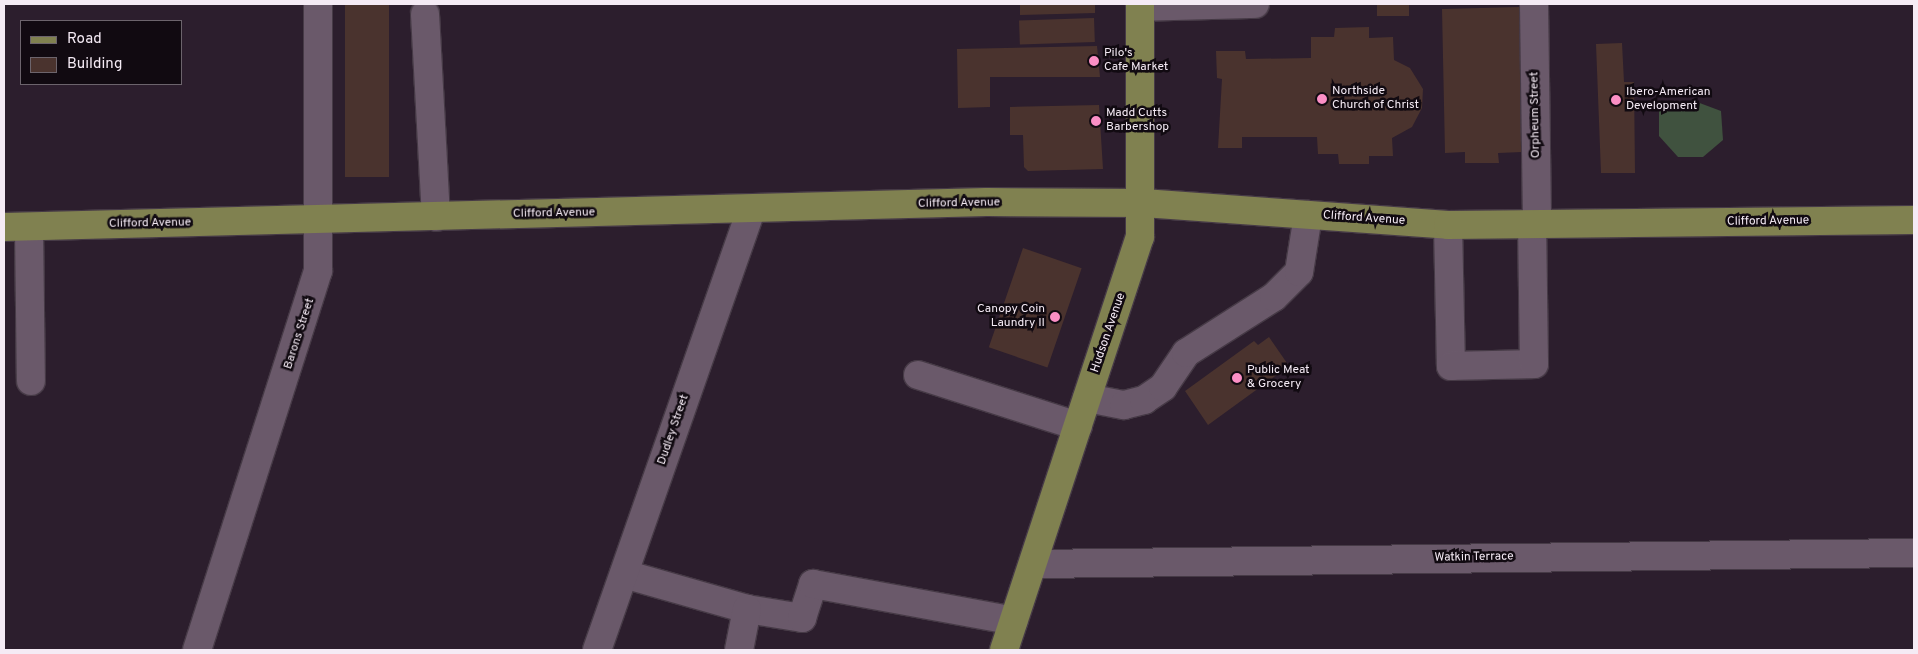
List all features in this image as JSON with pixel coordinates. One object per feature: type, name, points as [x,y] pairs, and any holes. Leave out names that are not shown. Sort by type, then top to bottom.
[{"type":"main road","name":"Hudson Avenue","points":[[1004,650],[1136,255],[1143,203],[1140,5]]},
{"type":"main road","name":"Clifford Avenue","points":[[16,227],[1143,203],[1448,225],[1534,226],[1914,220]]},
{"type":"street","name":"Barons Street","points":[[197,650],[313,292],[321,220],[318,4]]},
{"type":"street","points":[[1140,5],[1255,4]]},
{"type":"street","name":"Orpheum Street","points":[[1448,225],[1451,366],[1534,364],[1534,4]]},
{"type":"street","points":[[425,14],[436,217]]},
{"type":"street","name":"Dudley Street","points":[[597,650],[750,210]]},
{"type":"street","points":[[1087,398],[1124,405],[1144,400],[1163,388],[1186,353],[1274,297],[1299,272],[1308,215]]},
{"type":"street","points":[[16,227],[30,381]]},
{"type":"street","points":[[918,375],[1078,426]]},
{"type":"street","name":"Watkin Terrace","points":[[1034,564],[1914,553]]},
{"type":"street","points":[[624,574],[747,609],[802,618],[813,584],[1014,621]]},
{"type":"street","points":[[739,650],[747,609]]},
{"type":"green space","points":[[1697,102],[1721,111],[1723,140],[1703,157],[1678,157],[1659,136],[1659,108]]},
{"type":"building","points":[[345,4],[389,4],[389,177],[345,177]]},
{"type":"building","points":[[1020,4],[1095,4],[1095,13],[1020,15]]},
{"type":"building","points":[[1377,4],[1409,4],[1409,16],[1377,16]]},
{"type":"building","points":[[1519,7],[1522,152],[1498,153],[1499,163],[1465,163],[1465,152],[1445,153],[1442,9]]},
{"type":"building","points":[[1094,18],[1095,42],[1020,45],[1019,21]]},
{"type":"building","name":"Northside Church of Christ","points":[[1369,27],[1369,38],[1393,37],[1394,60],[1410,68],[1423,89],[1422,108],[1412,127],[1392,138],[1393,156],[1369,156],[1369,164],[1339,164],[1338,154],[1318,154],[1317,137],[1242,137],[1242,148],[1218,148],[1222,79],[1217,78],[1216,51],[1245,51],[1246,59],[1311,58],[1311,37],[1334,37],[1335,28]]},
{"type":"building","name":"Ibero-American Development","points":[[1622,43],[1624,82],[1634,82],[1635,173],[1601,173],[1596,44]]},
{"type":"building","points":[[1097,46],[1100,77],[990,77],[990,107],[958,108],[957,49]]},
{"type":"building","points":[[1099,105],[1103,169],[1028,171],[1024,167],[1023,135],[1010,135],[1010,107]]},
{"type":"building","points":[[1023,248],[1082,268],[1047,367],[989,347]]},
{"type":"building","name":"Public Meat & Grocery","points":[[1269,337],[1289,366],[1208,425],[1185,391],[1254,341],[1258,345]]},
{"type":"place","name":"Pilo's Cafe Market","points":[[1094,61]]},
{"type":"place","name":"Northside Church of Christ","points":[[1322,99]]},
{"type":"place","name":"Ibero-American Development","points":[[1616,100]]},
{"type":"place","name":"Madd Cutts Barbershop","points":[[1096,121]]},
{"type":"place","name":"Canopy Coin Laundry II","points":[[1055,317]]},
{"type":"place","name":"Public Meat & Grocery","points":[[1237,378]]}]
